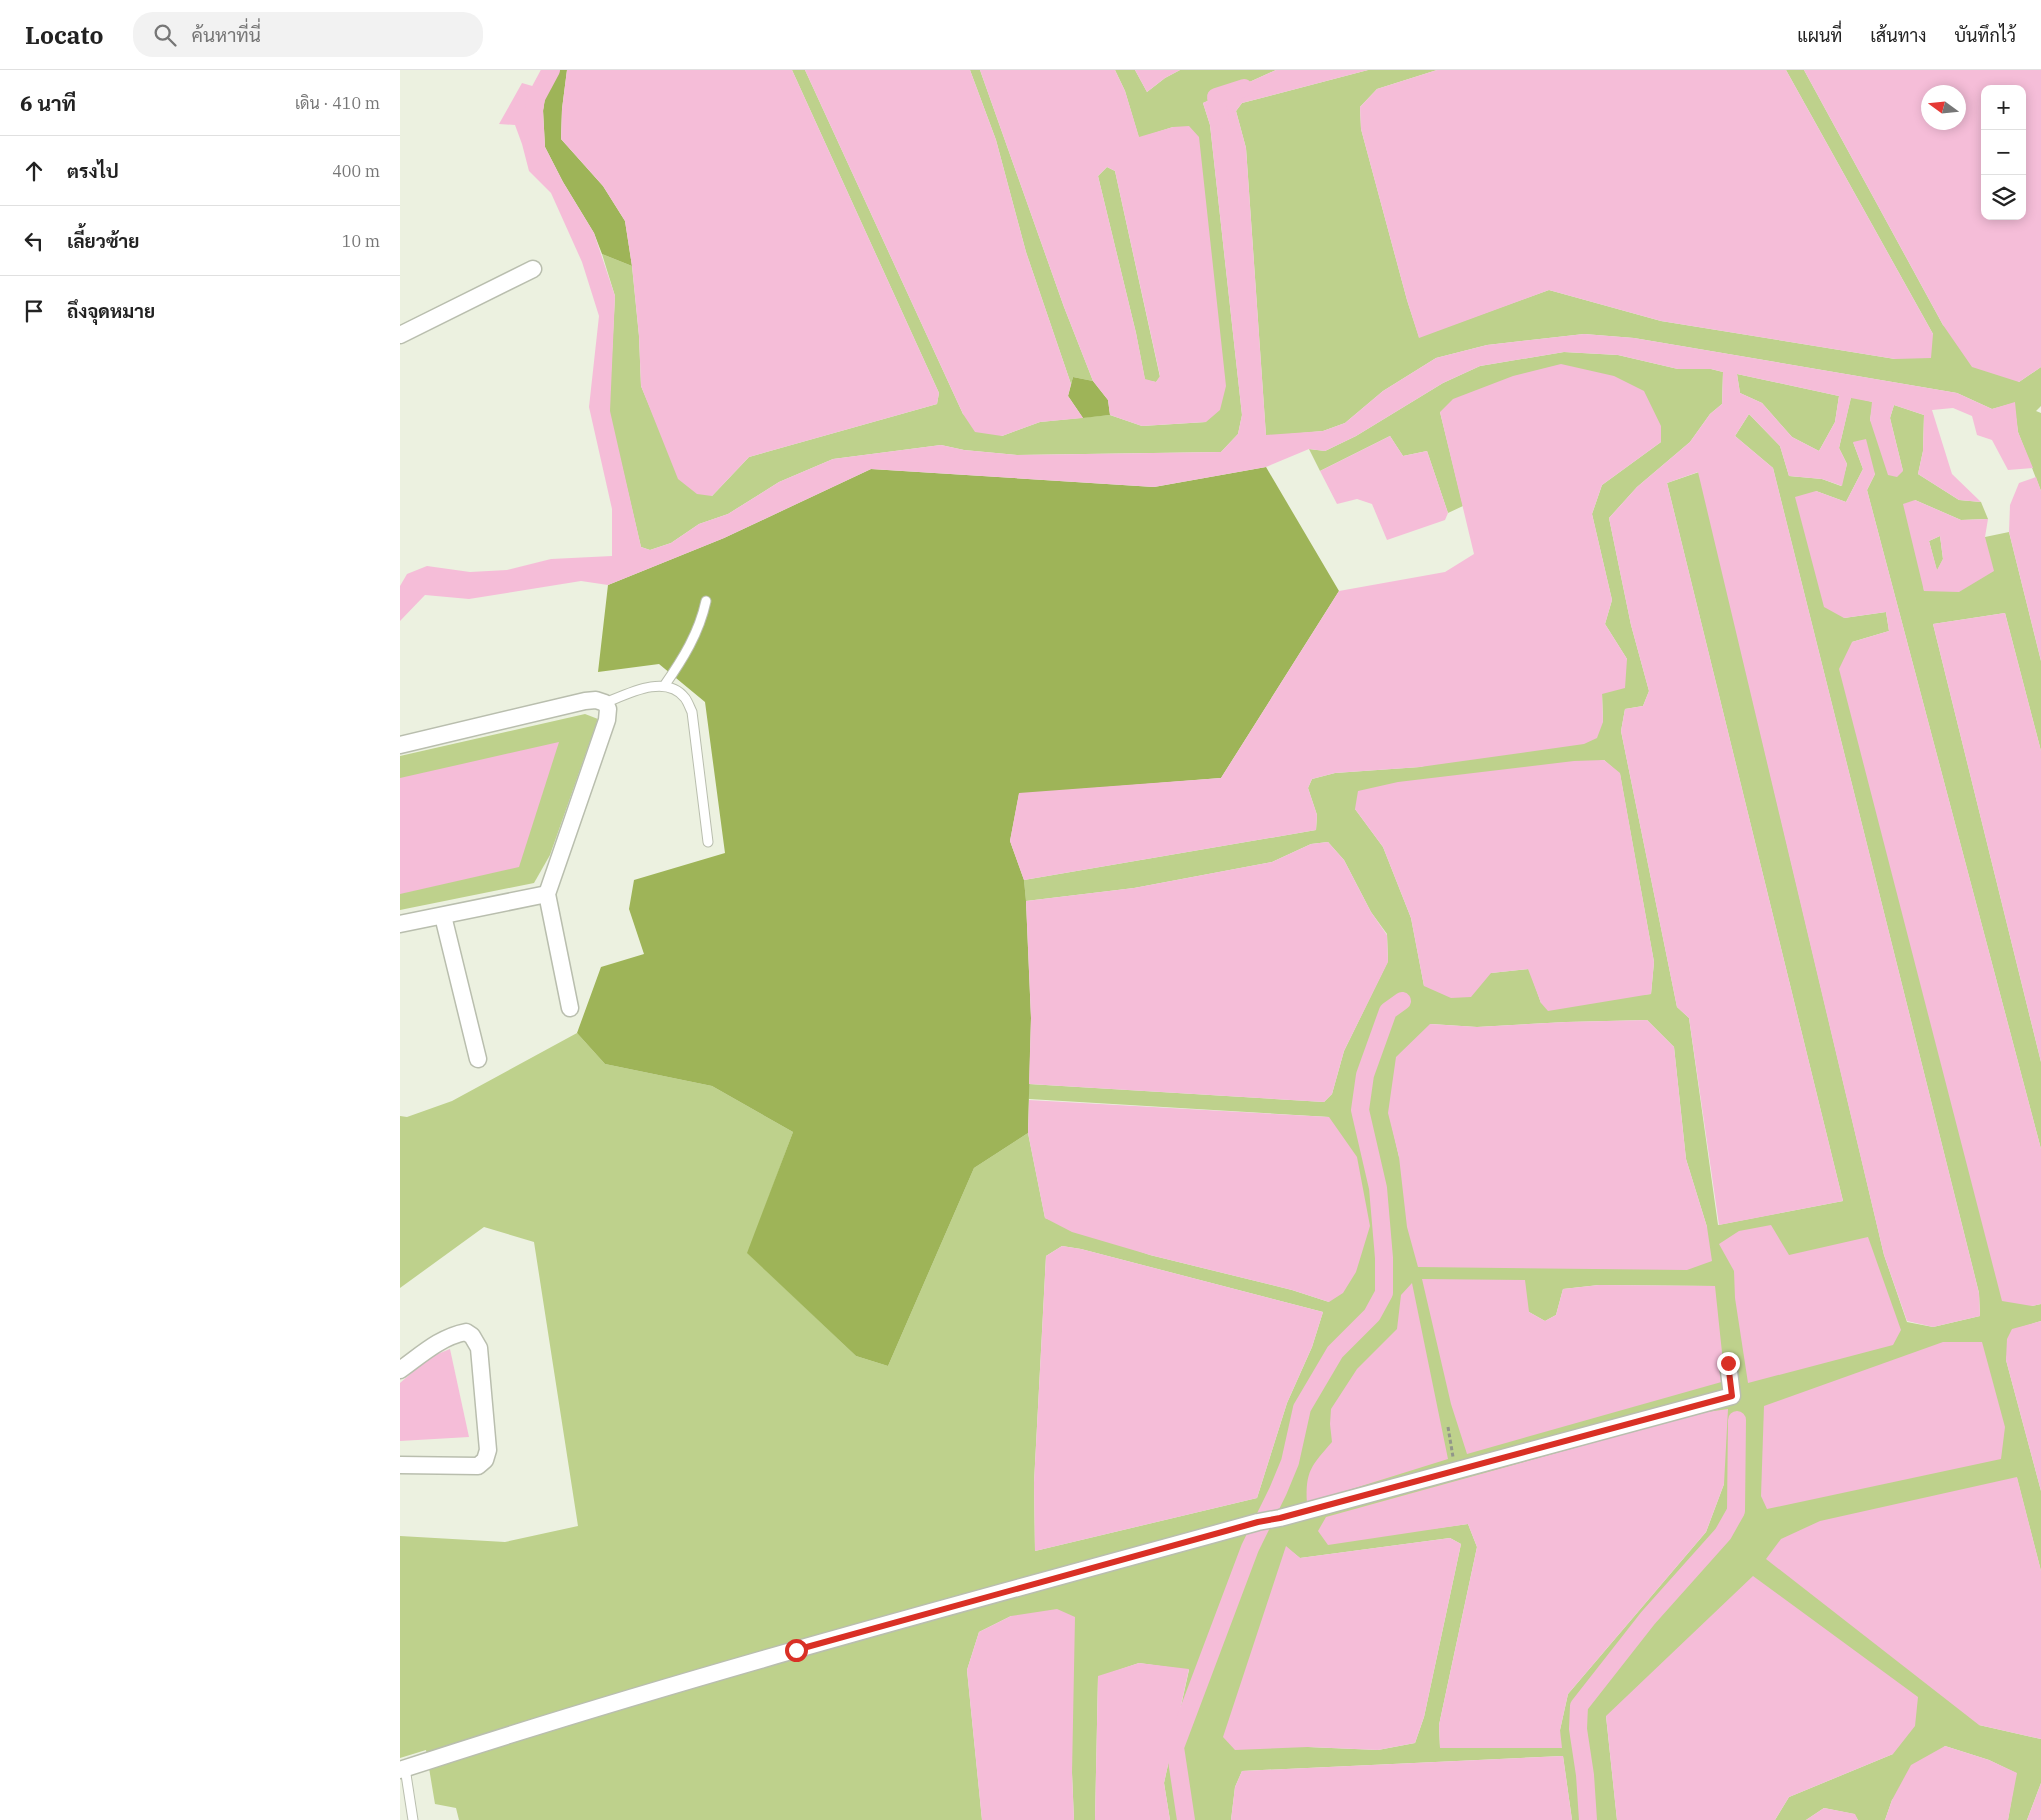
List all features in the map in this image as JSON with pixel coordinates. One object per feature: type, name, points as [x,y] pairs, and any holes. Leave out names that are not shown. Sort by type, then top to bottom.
[{"type":"street","points":[[400,335],[533,269]]},
{"type":"street","points":[[400,745],[585,701],[596,700],[604,703],[608,709],[607,720],[547,894],[570,1008]]},
{"type":"street","points":[[400,924],[547,894]]},
{"type":"street","points":[[443,916],[478,1059]]},
{"type":"street","points":[[400,1370],[441,1340],[466,1332],[472,1336],[479,1348],[488,1450],[485,1460],[478,1466],[400,1466]]},
{"type":"street","points":[[403,1769],[471,1746],[719,1672],[1258,1522],[1280,1518],[1732,1396],[1728,1363]]},
{"type":"lane","points":[[664,686],[690,647],[706,601]]},
{"type":"lane","points":[[604,703],[642,689],[664,686],[684,697],[692,712],[708,842]]},
{"type":"lane","points":[[403,1769],[413,1820]]},
{"type":"path","points":[[1448,1427],[1455,1470]]},
{"type":"green space","points":[[550,70],[567,70],[562,109],[561,139],[603,186],[625,221],[632,266],[602,254],[594,233],[563,182],[545,147],[543,110]]},
{"type":"green space","points":[[792,70],[805,70],[963,414],[1002,436],[1040,422],[1110,415],[1142,426],[1206,422],[1173,127],[1139,138],[1125,91],[1115,70],[1135,70],[1147,92],[1165,78],[1180,70],[1276,70],[1203,103],[1210,125],[1242,415],[1238,434],[1221,452],[1017,455],[964,450],[941,445],[833,459],[779,482],[728,514],[699,524],[671,543],[650,550],[641,547],[609,411],[615,296],[602,254],[632,266],[639,336],[641,386],[656,422],[712,496],[749,457],[937,404],[939,393]]},
{"type":"green space","points":[[970,70],[980,70],[1064,307],[1093,381],[1073,377],[1071,384],[1026,252],[996,140]]},
{"type":"green space","points":[[1368,70],[1437,70],[1377,89],[1360,107],[1361,129],[1407,300],[1419,337],[1549,290],[1661,321],[1895,359],[1933,334],[1786,70],[1804,70],[1943,325],[2019,382],[2041,367],[2041,406],[2036,411],[2041,413],[2041,491],[2018,432],[2014,403],[1992,409],[1957,393],[1634,338],[1584,334],[1487,345],[1436,358],[1383,391],[1345,423],[1323,431],[1266,436],[1246,148],[1236,111],[1242,103]]},
{"type":"green space","points":[[1107,167],[1115,171],[1160,377],[1156,382],[1145,380],[1136,333],[1098,176]]},
{"type":"green space","points":[[1564,352],[1618,355],[1678,369],[1711,369],[1723,372],[1722,404],[1710,414],[1690,442],[1637,487],[1609,518],[1631,625],[1649,691],[1643,706],[1625,709],[1621,731],[1677,1007],[1689,1018],[1718,1225],[1843,1201],[1667,483],[1699,472],[1884,1255],[1907,1322],[1933,1327],[1980,1316],[1979,1293],[1773,468],[1735,436],[1749,414],[1780,446],[1789,476],[1822,479],[1841,486],[1847,464],[1839,448],[1851,397],[1873,402],[1870,420],[1903,471],[1890,418],[1894,405],[1924,415],[1923,451],[1918,474],[1959,500],[1981,502],[1988,519],[1961,520],[1915,500],[1924,591],[1985,537],[2009,532],[2041,661],[2041,751],[2005,613],[1933,624],[2041,1062],[2041,1149],[1867,490],[1875,474],[1853,442],[1863,469],[1846,502],[1816,491],[1844,618],[1886,612],[1889,631],[1852,642],[2032,1306],[2041,1304],[2041,1321],[2012,1330],[2006,1360],[2041,1491],[2041,1571],[2017,1478],[1979,1725],[2041,1739],[2041,1783],[2027,1820],[2008,1820],[2016,1773],[1989,1760],[1945,1746],[1892,1800],[1885,1820],[1858,1820],[1854,1814],[1824,1808],[1806,1820],[1775,1820],[1789,1797],[1893,1754],[1606,1716],[1617,1820],[1572,1820],[1563,1756],[1242,1771],[1235,1787],[1231,1820],[1170,1820],[1164,1783],[1189,1670],[1139,1663],[1098,1677],[1095,1820],[1074,1820],[1072,1773],[1011,1616],[979,1632],[967,1670],[982,1820],[459,1820],[456,1808],[435,1804],[426,1750],[400,1758],[400,1536],[505,1542],[578,1526],[534,1242],[484,1227],[400,1288],[400,1116],[407,1117],[452,1101],[577,1033],[605,1064],[712,1086],[793,1132],[748,1253],[856,1356],[888,1366],[974,1168],[1028,1133],[1045,1218],[1150,1255],[1292,1290],[1329,1302],[1329,1117],[1029,1099],[1029,1084],[1324,1102],[1332,1094],[1344,1051],[1388,961],[1387,934],[1371,912],[1344,860],[1328,842],[1311,844],[1272,862],[1134,888],[1026,901],[1024,880],[1316,830],[1317,815],[1308,788],[1312,779],[1335,773],[1420,767],[1603,722],[1602,693],[1627,659],[1605,624],[1612,600],[1592,514],[1602,485],[1661,442],[1440,412],[1463,506],[1448,513],[1427,451],[1403,456],[1390,436],[1320,471],[1309,449],[1325,451],[1356,436],[1443,383],[1480,366]],"holes":[[[1604,760],[1620,774],[1654,962],[1651,994],[1541,1003],[1529,969],[1491,973],[1424,986],[1411,918],[1383,847],[1355,809]],[[1647,1020],[1674,1047],[1686,1159],[1707,1227],[1399,1157],[1389,1113],[1431,1024],[1477,1027]],[[1062,1246],[1081,1249],[1323,1312],[1312,1347],[1287,1403],[1257,1498],[1035,1551],[1034,1483],[1046,1256]],[[1599,1285],[1715,1286],[1451,1404],[1529,1312],[1545,1321],[1556,1315],[1563,1289]],[[1724,1484],[1706,1532],[1568,1694],[1560,1730],[1440,1748],[1439,1725],[1477,1547],[1468,1524],[1424,1530]],[[1450,1538],[1461,1544],[1424,1717],[1415,1743],[1378,1750],[1308,1747],[1286,1547],[1300,1558]]]},
{"type":"green space","points":[[1737,374],[1839,396],[1835,422],[1819,451],[1792,437],[1762,403],[1740,393]]},
{"type":"green space","points":[[1073,377],[1093,381],[1108,400],[1110,415],[1083,418],[1068,396]]},
{"type":"green space","points":[[1266,467],[1339,591],[1221,778],[1019,794],[1010,841],[1024,880],[1026,901],[1031,1018],[1028,1133],[974,1168],[888,1366],[856,1356],[747,1253],[793,1132],[712,1086],[605,1064],[577,1033],[601,967],[644,954],[629,909],[634,880],[725,853],[705,702],[659,664],[598,672],[608,585],[724,538],[871,469],[1154,487]]},
{"type":"green space","points":[[1940,536],[1943,559],[1937,571],[1929,541]]},
{"type":"green space","points":[[585,714],[598,719],[550,855],[534,883],[400,910],[400,756]]},
{"type":"shaded area","points":[[567,70],[792,70],[939,393],[937,404],[749,457],[712,496],[697,494],[678,479],[641,386],[639,336],[632,266],[625,221],[603,186],[561,139],[562,109]]},
{"type":"shaded area","points":[[805,70],[970,70],[996,140],[1026,252],[1071,384],[1068,396],[1083,418],[1040,422],[1002,436],[975,432],[963,414]]},
{"type":"shaded area","points":[[980,70],[1115,70],[1125,91],[1139,137],[1173,127],[1189,126],[1199,137],[1226,386],[1220,410],[1206,422],[1142,426],[1110,415],[1108,400],[1093,381],[1064,307]],"holes":[[[1107,167],[1115,171],[1160,376],[1156,382],[1145,379],[1136,333],[1098,176]]]},
{"type":"shaded area","points":[[1135,70],[1180,70],[1165,78],[1147,92]]},
{"type":"shaded area","points":[[1276,70],[1368,70],[1242,103],[1236,111],[1246,148],[1266,435],[1323,431],[1345,423],[1383,391],[1436,358],[1487,345],[1584,334],[1634,338],[1957,393],[1992,409],[2015,402],[2018,432],[2033,468],[2008,470],[1992,440],[1977,435],[1972,416],[1953,408],[1932,410],[1952,474],[1981,502],[1959,500],[1918,474],[1923,451],[1924,415],[1894,405],[1890,418],[1903,471],[1897,477],[1888,475],[1870,420],[1872,402],[1851,398],[1839,448],[1847,464],[1842,486],[1822,479],[1789,476],[1780,446],[1749,414],[1735,436],[1773,468],[1979,1293],[1980,1316],[1933,1327],[1907,1321],[1884,1255],[1698,472],[1667,483],[1843,1201],[1719,1225],[1689,1018],[1677,1007],[1621,731],[1625,709],[1643,706],[1649,691],[1631,625],[1609,518],[1637,487],[1690,442],[1710,414],[1722,404],[1723,372],[1711,369],[1678,369],[1618,355],[1564,352],[1480,366],[1443,383],[1356,436],[1325,451],[1309,449],[1266,467],[1154,487],[871,469],[724,538],[608,585],[581,581],[469,599],[425,595],[400,621],[400,586],[407,574],[427,566],[470,572],[507,570],[551,559],[612,556],[612,509],[589,407],[599,316],[582,262],[551,193],[529,171],[515,125],[499,124],[522,83],[546,90],[543,110],[545,147],[563,182],[594,233],[615,296],[610,411],[641,547],[650,550],[671,543],[699,524],[728,514],[779,482],[833,459],[941,445],[964,450],[1017,455],[1221,452],[1238,434],[1242,415],[1210,125],[1203,103]],"holes":[[[1737,374],[1839,396],[1835,422],[1819,451],[1792,437],[1762,403],[1740,393]]]},
{"type":"shaded area","points":[[1437,70],[1786,70],[1933,334],[1931,358],[1895,359],[1661,321],[1549,290],[1419,338],[1361,129],[1360,107],[1377,89]]},
{"type":"shaded area","points":[[1804,70],[2041,70],[2041,367],[2019,382],[1972,367],[1943,325]]},
{"type":"shaded area","points":[[1561,364],[1614,376],[1644,391],[1661,426],[1661,442],[1602,485],[1592,514],[1612,600],[1605,624],[1627,659],[1625,688],[1602,694],[1603,722],[1597,738],[1584,744],[1420,767],[1335,773],[1312,779],[1308,788],[1317,815],[1316,830],[1024,880],[1010,841],[1019,793],[1221,778],[1339,591],[1445,572],[1474,554],[1440,412],[1453,399],[1513,376]]},
{"type":"shaded area","points":[[1390,436],[1403,456],[1427,451],[1448,513],[1445,520],[1387,540],[1372,504],[1357,499],[1337,504],[1320,471]]},
{"type":"shaded area","points":[[1866,439],[1875,474],[1867,490],[2041,1149],[2041,1304],[2032,1306],[2002,1301],[1839,669],[1852,642],[1889,631],[1886,612],[1844,618],[1824,607],[1795,497],[1816,491],[1846,502],[1863,469],[1853,442]]},
{"type":"shaded area","points":[[2036,477],[2041,491],[2041,661],[2009,532],[2010,505],[2019,483]]},
{"type":"shaded area","points":[[1915,500],[1961,520],[1988,519],[1985,537],[1994,571],[1959,592],[1924,591],[1903,504]],"holes":[[[1940,536],[1943,559],[1937,570],[1929,541]]]},
{"type":"shaded area","points":[[2005,613],[2041,751],[2041,1062],[1933,624]]},
{"type":"shaded area","points":[[559,742],[519,867],[400,894],[400,778]]},
{"type":"shaded area","points":[[1604,760],[1620,773],[1654,962],[1651,994],[1548,1011],[1541,1003],[1528,969],[1491,973],[1471,997],[1451,998],[1424,986],[1411,918],[1383,847],[1355,809],[1358,791],[1398,782],[1574,761]]},
{"type":"shaded area","points":[[1328,842],[1344,860],[1371,912],[1387,935],[1388,962],[1344,1051],[1332,1094],[1324,1102],[1029,1084],[1031,1018],[1026,901],[1134,888],[1272,862],[1311,844]]},
{"type":"shaded area","points":[[1647,1020],[1674,1047],[1686,1159],[1707,1227],[1712,1261],[1687,1270],[1418,1267],[1407,1227],[1399,1157],[1388,1113],[1396,1057],[1430,1024],[1477,1027]]},
{"type":"shaded area","points":[[1029,1100],[1329,1117],[1357,1157],[1370,1226],[1356,1272],[1343,1293],[1329,1302],[1292,1290],[1150,1255],[1072,1232],[1045,1218],[1028,1133]]},
{"type":"shaded area","points":[[1771,1225],[1789,1255],[1868,1237],[1901,1330],[1893,1345],[1748,1383],[1735,1298],[1734,1271],[1719,1244],[1739,1231]]},
{"type":"shaded area","points":[[1062,1246],[1081,1249],[1323,1312],[1312,1347],[1287,1403],[1257,1498],[1035,1551],[1034,1483],[1046,1256]]},
{"type":"shaded area","points":[[1422,1279],[1525,1280],[1529,1312],[1545,1321],[1556,1315],[1563,1289],[1599,1285],[1715,1286],[1725,1381],[1467,1454],[1451,1404]]},
{"type":"shaded area","points":[[1412,1283],[1448,1459],[1307,1503],[1307,1483],[1311,1469],[1332,1442],[1331,1409],[1357,1369],[1397,1329],[1401,1295]]},
{"type":"shaded area","points":[[2041,1321],[2041,1491],[2006,1360],[2007,1339],[2012,1329]]},
{"type":"shaded area","points":[[1943,1342],[1982,1342],[2005,1427],[2001,1459],[1767,1509],[1761,1496],[1764,1406]]},
{"type":"shaded area","points":[[450,1349],[469,1437],[400,1441],[400,1383],[430,1357]]},
{"type":"shaded area","points":[[1728,1409],[1724,1484],[1706,1532],[1568,1694],[1560,1730],[1562,1748],[1440,1748],[1439,1725],[1477,1547],[1468,1524],[1328,1545],[1318,1531],[1326,1517],[1700,1413]]},
{"type":"shaded area","points":[[2017,1477],[2041,1571],[2041,1739],[1979,1725],[1766,1559],[1781,1539],[1820,1521]]},
{"type":"shaded area","points":[[1450,1538],[1461,1544],[1424,1717],[1415,1743],[1378,1750],[1308,1747],[1235,1750],[1223,1737],[1286,1546],[1300,1558]]},
{"type":"shaded area","points":[[1753,1576],[1918,1697],[1915,1726],[1893,1754],[1789,1797],[1775,1820],[1617,1820],[1606,1716]]},
{"type":"shaded area","points":[[1057,1609],[1075,1617],[1072,1773],[1074,1820],[982,1820],[967,1670],[979,1632],[1011,1616]]},
{"type":"shaded area","points":[[1139,1663],[1189,1669],[1164,1783],[1170,1820],[1095,1820],[1098,1676]]},
{"type":"shaded area","points":[[1945,1746],[1989,1760],[2017,1773],[2008,1820],[1885,1820],[1892,1800],[1911,1765]]},
{"type":"shaded area","points":[[1563,1756],[1572,1820],[1231,1820],[1235,1787],[1242,1771]]},
{"type":"shaded area","points":[[2041,1783],[2041,1820],[2027,1820]]},
{"type":"shaded area","points":[[1824,1808],[1855,1814],[1858,1820],[1806,1820]]},
{"type":"waterway","points":[[534,111],[536,98],[551,70]]},
{"type":"waterway","points":[[1220,120],[1216,97],[1244,88]]},
{"type":"waterway","points":[[1186,1820],[1175,1747],[1250,1548],[1290,1462],[1302,1408],[1335,1352],[1372,1315],[1384,1293],[1384,1258],[1378,1188],[1360,1110],[1365,1075],[1388,1011],[1402,1001]]},
{"type":"waterway","points":[[1588,1820],[1585,1775],[1578,1729],[1579,1706],[1648,1618],[1723,1534],[1736,1511],[1737,1420]]},
{"type":"route","points":[[796,1650],[1258,1522],[1280,1518],[1696,1404],[1732,1396],[1728,1363]]}]
